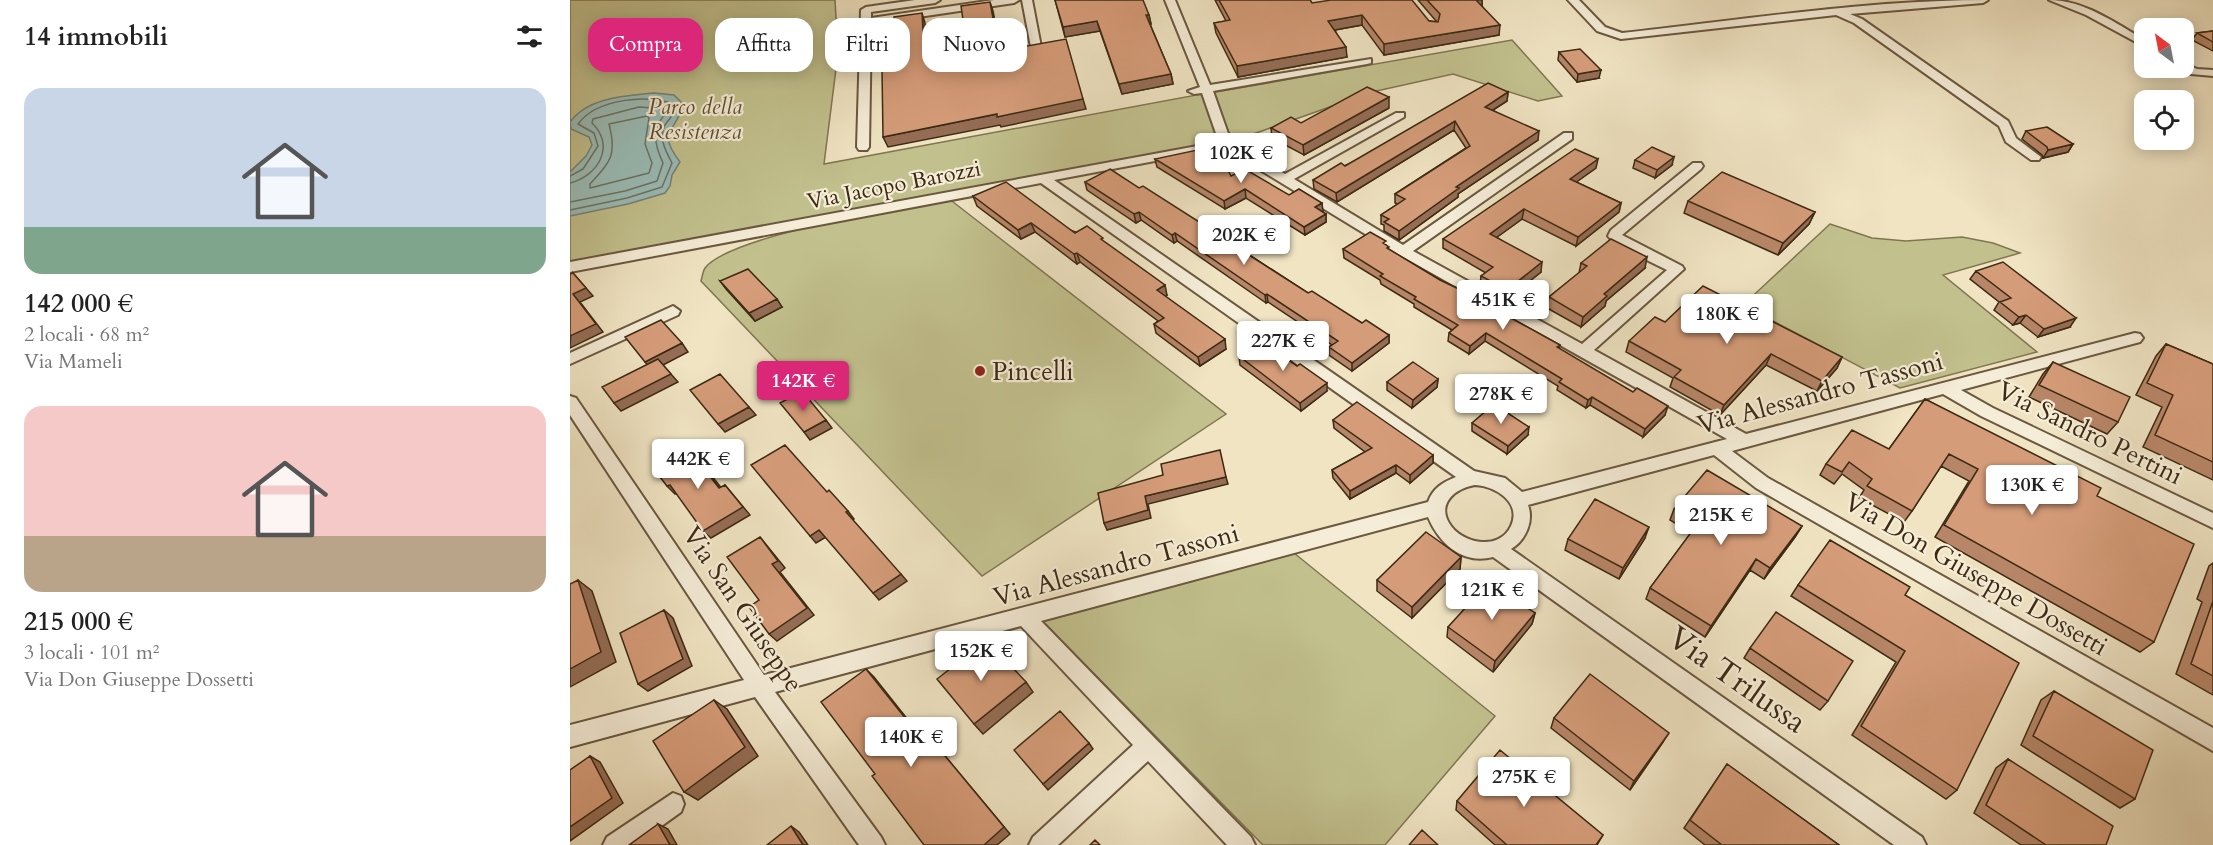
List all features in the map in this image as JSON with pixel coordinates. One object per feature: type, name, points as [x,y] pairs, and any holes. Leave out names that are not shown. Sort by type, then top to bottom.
[{"type":"street","points":[[865,18],[866,10],[935,0]]},
{"type":"street","points":[[892,18],[1014,0]]},
{"type":"street","points":[[1027,0],[1036,47]]},
{"type":"street","points":[[1170,0],[1207,89],[1226,144],[1403,251],[1585,350],[1745,441]]},
{"type":"street","points":[[1573,0],[1601,29],[1621,36],[1830,13],[1983,0]]},
{"type":"street","points":[[2055,0],[2090,13],[2134,38]]},
{"type":"street","points":[[1830,13],[1858,21],[2004,124],[2011,136],[2010,139],[2035,157]]},
{"type":"street","points":[[1194,91],[1366,61]]},
{"type":"street","points":[[2194,71],[2213,74]]},
{"type":"street","points":[[862,147],[864,72]]},
{"type":"street","points":[[1285,179],[1400,115]]},
{"type":"street","points":[[1403,251],[1568,136]]},
{"type":"street","name":"Via Jacopo Barozzi","points":[[570,267],[1226,144]]},
{"type":"street","points":[[1585,350],[1677,269],[1621,242],[1615,236],[1618,230],[1697,166]]},
{"type":"street","points":[[1043,178],[1471,478]]},
{"type":"street","points":[[570,359],[673,311]]},
{"type":"street","name":"Via Alessandro Tassoni","points":[[1519,500],[2136,338]]},
{"type":"street","name":"Via Sandro Pertini","points":[[1945,388],[1987,412],[2213,521]]},
{"type":"street","name":"Via San Giuseppe","points":[[570,402],[759,686],[873,845]]},
{"type":"street","name":"Via Don Giuseppe Dossetti","points":[[1716,448],[1762,483],[2213,740]]},
{"type":"street","points":[[1471,478],[1486,478],[1499,483],[1519,500],[1522,523],[1517,533],[1502,545],[1481,550],[1460,545],[1443,533],[1436,515],[1439,497],[1447,488],[1458,481],[1471,478]]},
{"type":"street","name":"Via Alessandro Tassoni","points":[[570,736],[1396,519],[1436,515]]},
{"type":"street","name":"Via Trilussa","points":[[1502,545],[1524,567],[1914,845]]},
{"type":"street","points":[[1025,617],[1243,845]]},
{"type":"street","points":[[1041,845],[1148,746]]},
{"type":"street","points":[[615,845],[672,804]]},
{"type":"green space","name":"Parco della Resistenza","points":[[570,0],[835,0],[836,18],[825,18],[825,72],[836,72],[824,164],[1207,93],[1224,143],[570,266]]},
{"type":"green space","points":[[1512,40],[1562,96],[1538,101],[1453,74],[1372,92],[1228,143],[1210,93]]},
{"type":"green space","name":"Pincelli","points":[[948,198],[1226,414],[982,576],[701,281],[705,268],[721,256],[747,245],[819,224]]},
{"type":"green space","points":[[1830,224],[1872,238],[1906,241],[1962,237],[1993,243],[2020,253],[1943,275],[2037,352],[1900,388],[1743,305]]},
{"type":"green space","points":[[1294,553],[1495,716],[1385,845],[1263,845],[1039,618]]},
{"type":"water","points":[[654,93],[674,95],[683,104],[668,137],[680,162],[672,175],[670,186],[665,193],[628,204],[570,216],[570,172],[586,156],[592,145],[589,137],[571,129],[570,122],[587,107],[608,99]]},
{"type":"building","points":[[1055,0],[1143,0],[1149,15],[1146,15],[1171,74],[1119,84],[1097,21],[1063,27]]},
{"type":"building","points":[[1219,0],[1310,0],[1312,3],[1331,0],[1412,0],[1429,21],[1438,22],[1440,14],[1427,0],[1476,0],[1500,25],[1384,44],[1362,15],[1328,21],[1346,47],[1237,66],[1214,23],[1230,20]]},
{"type":"building","points":[[990,2],[993,18],[963,18],[961,6]]},
{"type":"building","points":[[922,13],[922,72],[1027,72],[1027,46],[1066,39],[1083,99],[883,137],[882,72],[910,72],[910,18],[894,17]]},
{"type":"building","points":[[2213,31],[2213,42],[2197,33]]},
{"type":"building","points":[[1580,49],[1601,70],[1578,74],[1559,52]]},
{"type":"building","points":[[1488,83],[1508,92],[1485,107],[1539,131],[1456,187],[1459,188],[1399,231],[1384,222],[1389,219],[1381,215],[1405,199],[1395,194],[1470,146],[1455,121],[1336,193],[1313,180],[1341,163],[1345,166]]},
{"type":"building","points":[[1367,87],[1389,97],[1303,145],[1271,128],[1291,117],[1301,123]]},
{"type":"building","points":[[2047,127],[2073,144],[2048,150],[2026,131]]},
{"type":"building","points":[[1216,146],[1231,176],[1245,169],[1289,195],[1299,189],[1322,203],[1315,207],[1326,214],[1304,227],[1245,189],[1224,201],[1155,159]]},
{"type":"building","points":[[1652,147],[1674,157],[1657,170],[1635,160]]},
{"type":"building","points":[[1575,149],[1598,159],[1570,179],[1621,203],[1578,237],[1524,209],[1490,234],[1542,262],[1507,290],[1481,276],[1493,267],[1443,239]]},
{"type":"building","points":[[1110,169],[1139,188],[1143,186],[1218,234],[1223,231],[1244,244],[1238,248],[1308,293],[1312,291],[1362,323],[1366,320],[1389,335],[1352,363],[1329,347],[1338,341],[1267,294],[1265,295],[1175,233],[1172,235],[1139,212],[1134,214],[1085,182]]},
{"type":"building","points":[[1722,172],[1815,212],[1783,243],[1688,201]]},
{"type":"building","points":[[1006,182],[1075,233],[1087,226],[1103,238],[1101,239],[1165,285],[1157,290],[1225,339],[1198,357],[1154,324],[1164,318],[1077,253],[1074,254],[1031,223],[1018,230],[973,196]]},
{"type":"building","points":[[1370,232],[1386,241],[1383,243],[1389,247],[1387,248],[1440,280],[1463,291],[1468,287],[1494,302],[1489,306],[1560,345],[1557,347],[1633,392],[1637,388],[1668,406],[1645,429],[1592,397],[1588,400],[1559,382],[1562,379],[1486,333],[1470,346],[1449,333],[1458,325],[1414,299],[1416,297],[1380,276],[1383,274],[1343,249]]},
{"type":"building","points":[[1611,239],[1647,257],[1604,294],[1607,296],[1583,317],[1549,297],[1587,266],[1581,263]]},
{"type":"building","points":[[2003,262],[2076,318],[2044,329],[2026,315],[2019,317],[2000,302],[2011,298],[1976,271]]},
{"type":"building","points":[[748,269],[777,299],[749,313],[720,281]]},
{"type":"building","points":[[573,273],[586,288],[573,294],[596,324],[570,336],[570,274]]},
{"type":"building","points":[[1703,286],[1842,357],[1822,381],[1771,354],[1724,405],[1674,377],[1681,370],[1629,341],[1655,317],[1665,322]]},
{"type":"building","points":[[661,320],[682,343],[645,362],[625,337]]},
{"type":"building","points":[[1262,341],[1297,366],[1300,364],[1327,383],[1300,403],[1239,356]]},
{"type":"building","points":[[2166,344],[2213,364],[2213,462],[2155,435],[2173,395],[2147,383]]},
{"type":"building","points":[[658,359],[671,374],[614,403],[602,387]]},
{"type":"building","points":[[1413,362],[1438,379],[1413,400],[1387,382]]},
{"type":"building","points":[[2053,362],[2130,397],[2118,422],[2039,385]]},
{"type":"building","points":[[720,374],[749,407],[718,424],[690,390]]},
{"type":"building","points":[[802,391],[826,420],[804,432],[780,403]]},
{"type":"building","points":[[1925,399],[2101,488],[2097,496],[2194,544],[2154,642],[1944,525],[1978,469],[1949,454],[1912,511],[1867,486],[1872,479],[1849,462],[1842,472],[1826,464],[1852,430],[1889,449]]},
{"type":"building","points":[[1357,402],[1433,455],[1410,475],[1396,465],[1350,491],[1332,470],[1372,448],[1333,420]]},
{"type":"building","points":[[1494,404],[1529,427],[1508,446],[1472,423]]},
{"type":"building","points":[[785,445],[827,492],[829,490],[848,511],[846,512],[901,574],[873,593],[819,530],[810,536],[751,465]]},
{"type":"building","points":[[688,448],[719,488],[725,485],[743,507],[703,531],[670,485],[667,486],[653,468]]},
{"type":"building","points":[[1220,450],[1226,477],[1145,496],[1148,510],[1104,523],[1098,493],[1163,475],[1161,464]]},
{"type":"building","points":[[1707,470],[1802,526],[1770,568],[1756,559],[1711,626],[1650,588],[1698,523],[1674,509]]},
{"type":"building","points":[[1595,499],[1649,527],[1623,568],[1568,539]]},
{"type":"building","points":[[1426,532],[1461,557],[1412,607],[1377,580]]},
{"type":"building","points":[[760,537],[778,561],[772,564],[807,608],[769,634],[749,607],[759,600],[727,557]]},
{"type":"building","points":[[1830,540],[1910,587],[1905,595],[2019,663],[1957,790],[1861,726],[1905,651],[1798,585]]},
{"type":"building","points":[[578,580],[601,652],[570,669],[570,584]]},
{"type":"building","points":[[1489,582],[1535,613],[1495,661],[1448,627]]},
{"type":"building","points":[[2213,601],[2213,676],[2191,664]]},
{"type":"building","points":[[664,610],[683,659],[638,684],[620,633]]},
{"type":"building","points":[[1776,612],[1853,661],[1828,701],[1750,648]]},
{"type":"building","points":[[987,640],[1026,682],[974,724],[937,679]]},
{"type":"building","points":[[866,669],[921,738],[926,733],[1004,827],[984,845],[924,845],[872,776],[875,774],[821,702]]},
{"type":"building","points":[[1590,674],[1669,733],[1634,781],[1554,718]]},
{"type":"building","points":[[2054,691],[2153,750],[2135,799],[2033,736]]},
{"type":"building","points":[[714,700],[745,747],[684,792],[653,741]]},
{"type":"building","points":[[1060,711],[1089,743],[1043,784],[1014,750]]},
{"type":"building","points":[[1500,750],[1603,835],[1596,845],[1507,845],[1457,801]]},
{"type":"building","points":[[590,756],[612,798],[570,827],[570,770]]},
{"type":"building","points":[[2008,759],[2113,826],[2106,845],[2046,845],[1986,805]]},
{"type":"building","points":[[1727,764],[1839,845],[1722,845],[1690,820]]},
{"type":"building","points":[[658,824],[670,845],[629,845]]},
{"type":"building","points":[[791,826],[803,845],[767,845]]},
{"type":"building","points":[[1422,830],[1438,845],[1409,845]]},
{"type":"building","points":[[1095,840],[1100,845],[1090,845]]},
{"type":"place","name":"Pincelli","points":[[980,371]]}]
